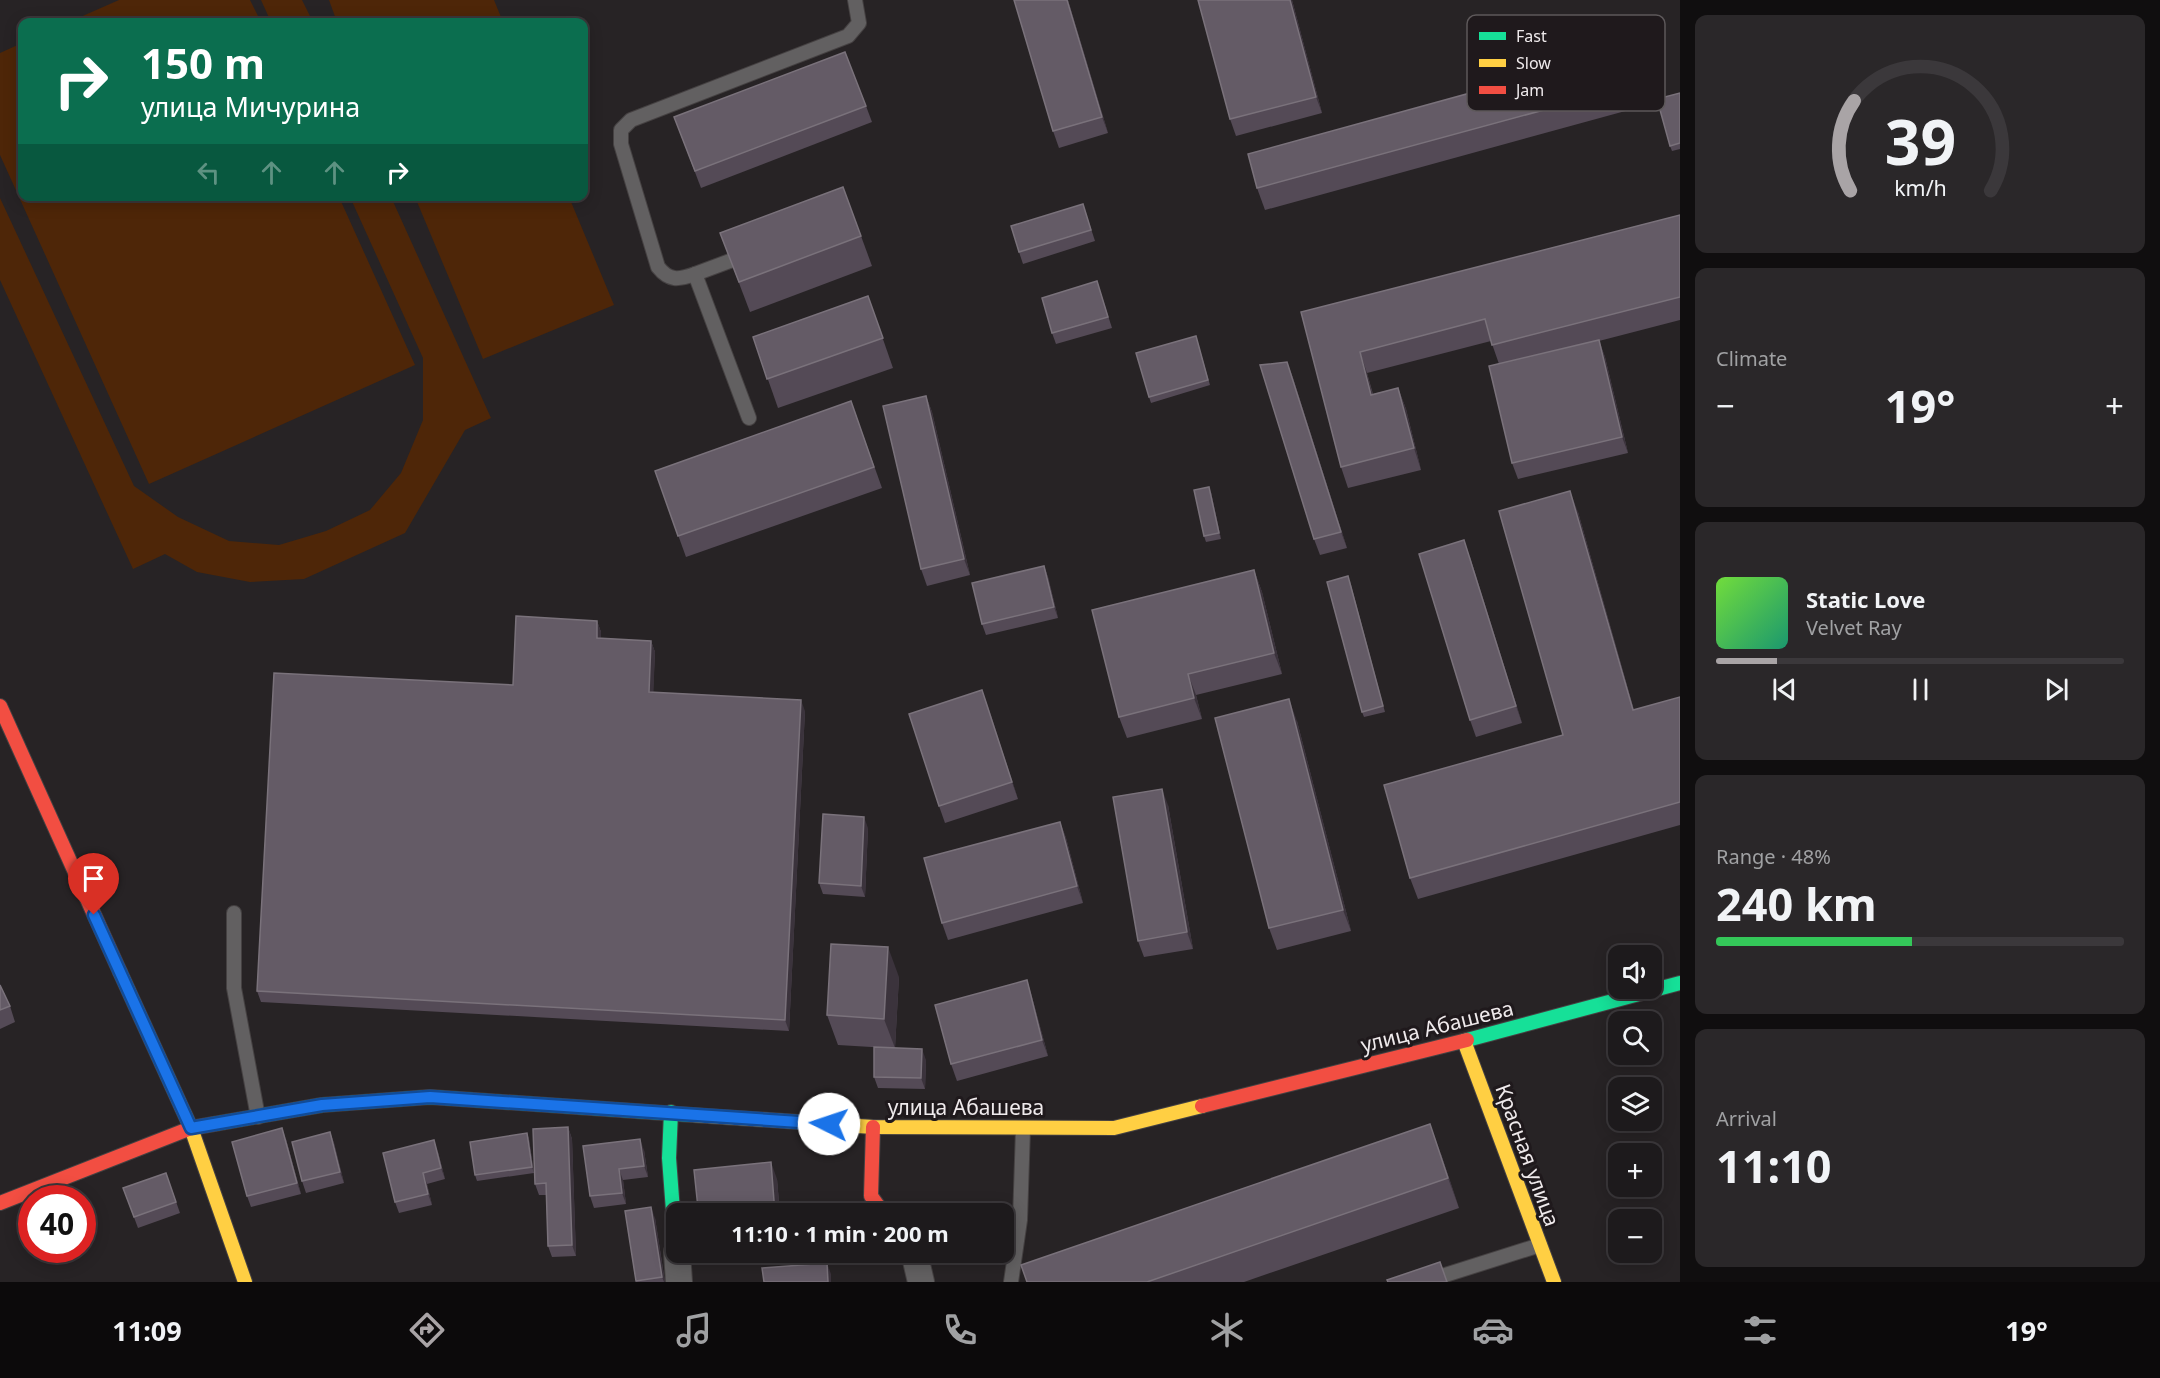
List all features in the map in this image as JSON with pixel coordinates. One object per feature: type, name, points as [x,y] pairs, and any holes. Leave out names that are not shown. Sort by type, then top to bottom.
[{"type":"street","points":[[0,706],[191,1128],[245,1282]]},
{"type":"street","name":"улица Абашева","points":[[0,1203],[191,1128],[322,1105],[430,1097],[671,1112],[873,1128],[1114,1128],[1464,1041],[1680,983]]},
{"type":"street","name":"Красная улица","points":[[1464,1041],[1554,1282]]},
{"type":"street","points":[[671,1112],[669,1158],[673,1203]]},
{"type":"street","points":[[873,1128],[871,1196],[876,1203]]},
{"type":"street","points":[[678,1263],[679,1282]]},
{"type":"street","points":[[917,1263],[921,1282]]},
{"type":"lane","points":[[760,249],[679,280],[666,277],[658,267],[621,144],[621,130],[631,120],[848,36],[859,23],[855,0]]},
{"type":"lane","points":[[694,274],[748,418]]},
{"type":"lane","points":[[234,913],[234,988],[258,1117]]},
{"type":"lane","points":[[1011,1282],[1020,1220],[1023,1129]]},
{"type":"lane","points":[[1423,1282],[1540,1245]]},
{"type":"shaded area","points":[[119,0],[250,0],[259,18],[78,18]]},
{"type":"shaded area","points":[[261,0],[302,0],[311,18],[269,18]]},
{"type":"shaded area","points":[[329,0],[494,0],[501,18],[336,18]]},
{"type":"shaded area","points":[[18,45],[18,195],[0,155],[0,53]]},
{"type":"shaded area","points":[[0,198],[134,486],[178,517],[229,541],[279,545],[326,531],[370,510],[401,473],[423,420],[423,358],[352,201],[393,201],[491,418],[465,430],[405,533],[304,579],[250,582],[197,572],[165,554],[133,569],[0,280]]},
{"type":"shaded area","points":[[21,201],[341,201],[415,365],[149,484]]},
{"type":"shaded area","points":[[417,201],[571,201],[614,305],[483,359]]},
{"type":"building","points":[[1014,0],[1067,0],[1102,117],[1053,131]]},
{"type":"building","points":[[1198,0],[1290,0],[1316,97],[1230,119]]},
{"type":"building","points":[[845,52],[866,106],[695,171],[674,117]]},
{"type":"building","points":[[1680,93],[1680,143],[1670,146],[1660,111],[1665,111],[1665,97]]},
{"type":"building","points":[[1467,94],[1467,111],[1540,111],[1257,188],[1248,154]]},
{"type":"building","points":[[843,187],[861,236],[739,282],[720,233]]},
{"type":"building","points":[[1083,204],[1091,230],[1019,252],[1011,226]]},
{"type":"building","points":[[1680,215],[1680,297],[1492,345],[1485,319],[1360,352],[1371,395],[1398,388],[1414,448],[1341,467],[1301,312]]},
{"type":"building","points":[[1097,281],[1108,317],[1052,333],[1042,298]]},
{"type":"building","points":[[868,296],[883,338],[767,379],[753,337]]},
{"type":"building","points":[[1196,336],[1208,380],[1149,397],[1136,353]]},
{"type":"building","points":[[1599,340],[1622,437],[1512,463],[1489,366]]},
{"type":"building","points":[[1287,362],[1341,532],[1314,539],[1260,365]]},
{"type":"building","points":[[926,396],[964,559],[921,569],[883,406]]},
{"type":"building","points":[[851,401],[874,467],[678,536],[655,471]]},
{"type":"building","points":[[1209,487],[1219,533],[1204,536],[1194,490]]},
{"type":"building","points":[[1570,491],[1633,710],[1680,697],[1680,802],[1410,878],[1384,785],[1563,735],[1499,511]]},
{"type":"building","points":[[1464,540],[1516,706],[1470,720],[1419,554]]},
{"type":"building","points":[[1044,566],[1054,607],[982,624],[972,583]]},
{"type":"building","points":[[1254,570],[1274,653],[1188,674],[1194,698],[1119,717],[1092,610]]},
{"type":"building","points":[[1348,576],[1383,706],[1362,712],[1327,582]]},
{"type":"building","points":[[516,616],[597,621],[597,638],[651,641],[649,692],[801,700],[785,1020],[257,991],[274,673],[513,685]]},
{"type":"building","points":[[982,690],[1012,782],[939,806],[909,714]]},
{"type":"building","points":[[1289,699],[1343,910],[1269,928],[1215,718]]},
{"type":"building","points":[[1162,789],[1187,932],[1138,941],[1113,797]]},
{"type":"building","points":[[823,814],[864,817],[861,886],[819,883]]},
{"type":"building","points":[[1060,822],[1077,886],[942,923],[924,858]]},
{"type":"building","points":[[831,944],[888,947],[884,1019],[827,1015]]},
{"type":"building","points":[[1027,980],[1042,1040],[951,1064],[935,1005]]},
{"type":"building","points":[[0,985],[10,1006],[0,1010]]},
{"type":"building","points":[[874,1047],[922,1049],[921,1078],[874,1077]]},
{"type":"building","points":[[1430,1124],[1448,1178],[1147,1282],[1027,1282],[1021,1265]]},
{"type":"building","points":[[568,1127],[572,1245],[548,1246],[546,1183],[535,1184],[533,1129]]},
{"type":"building","points":[[282,1128],[297,1183],[247,1196],[232,1142]]},
{"type":"building","points":[[330,1132],[340,1172],[302,1181],[292,1142]]},
{"type":"building","points":[[527,1133],[532,1167],[475,1175],[470,1142]]},
{"type":"building","points":[[640,1139],[644,1166],[619,1169],[622,1193],[590,1196],[583,1146]]},
{"type":"building","points":[[434,1140],[441,1168],[423,1173],[428,1194],[395,1202],[383,1153]]},
{"type":"building","points":[[771,1162],[774,1203],[697,1203],[694,1170]]},
{"type":"building","points":[[166,1173],[176,1202],[134,1217],[123,1188]]},
{"type":"building","points":[[651,1207],[662,1277],[636,1281],[625,1211]]},
{"type":"building","points":[[1440,1262],[1447,1282],[1388,1282],[1387,1280]]},
{"type":"building","points":[[827,1263],[828,1282],[764,1282],[762,1268]]},
{"type":"traffic: fast","points":[[1467,1040],[1680,983]]},
{"type":"traffic: fast","points":[[214,1124],[322,1105],[430,1097],[693,1115]]},
{"type":"traffic: fast","points":[[671,1112],[669,1158],[672,1203]]},
{"type":"traffic: slow","points":[[120,972],[191,1128],[245,1282]]},
{"type":"traffic: slow","points":[[1464,1041],[1554,1282]]},
{"type":"traffic: slow","points":[[693,1115],[873,1127],[1114,1128],[1202,1106]]},
{"type":"traffic: jam","points":[[0,706],[120,972]]},
{"type":"traffic: jam","points":[[1202,1106],[1467,1040]]},
{"type":"traffic: jam","points":[[0,1203],[191,1128],[214,1124]]},
{"type":"traffic: jam","points":[[873,1127],[871,1196],[876,1203]]},
{"type":"route","points":[[94,915],[191,1128],[322,1105],[430,1097],[829,1124]]}]
